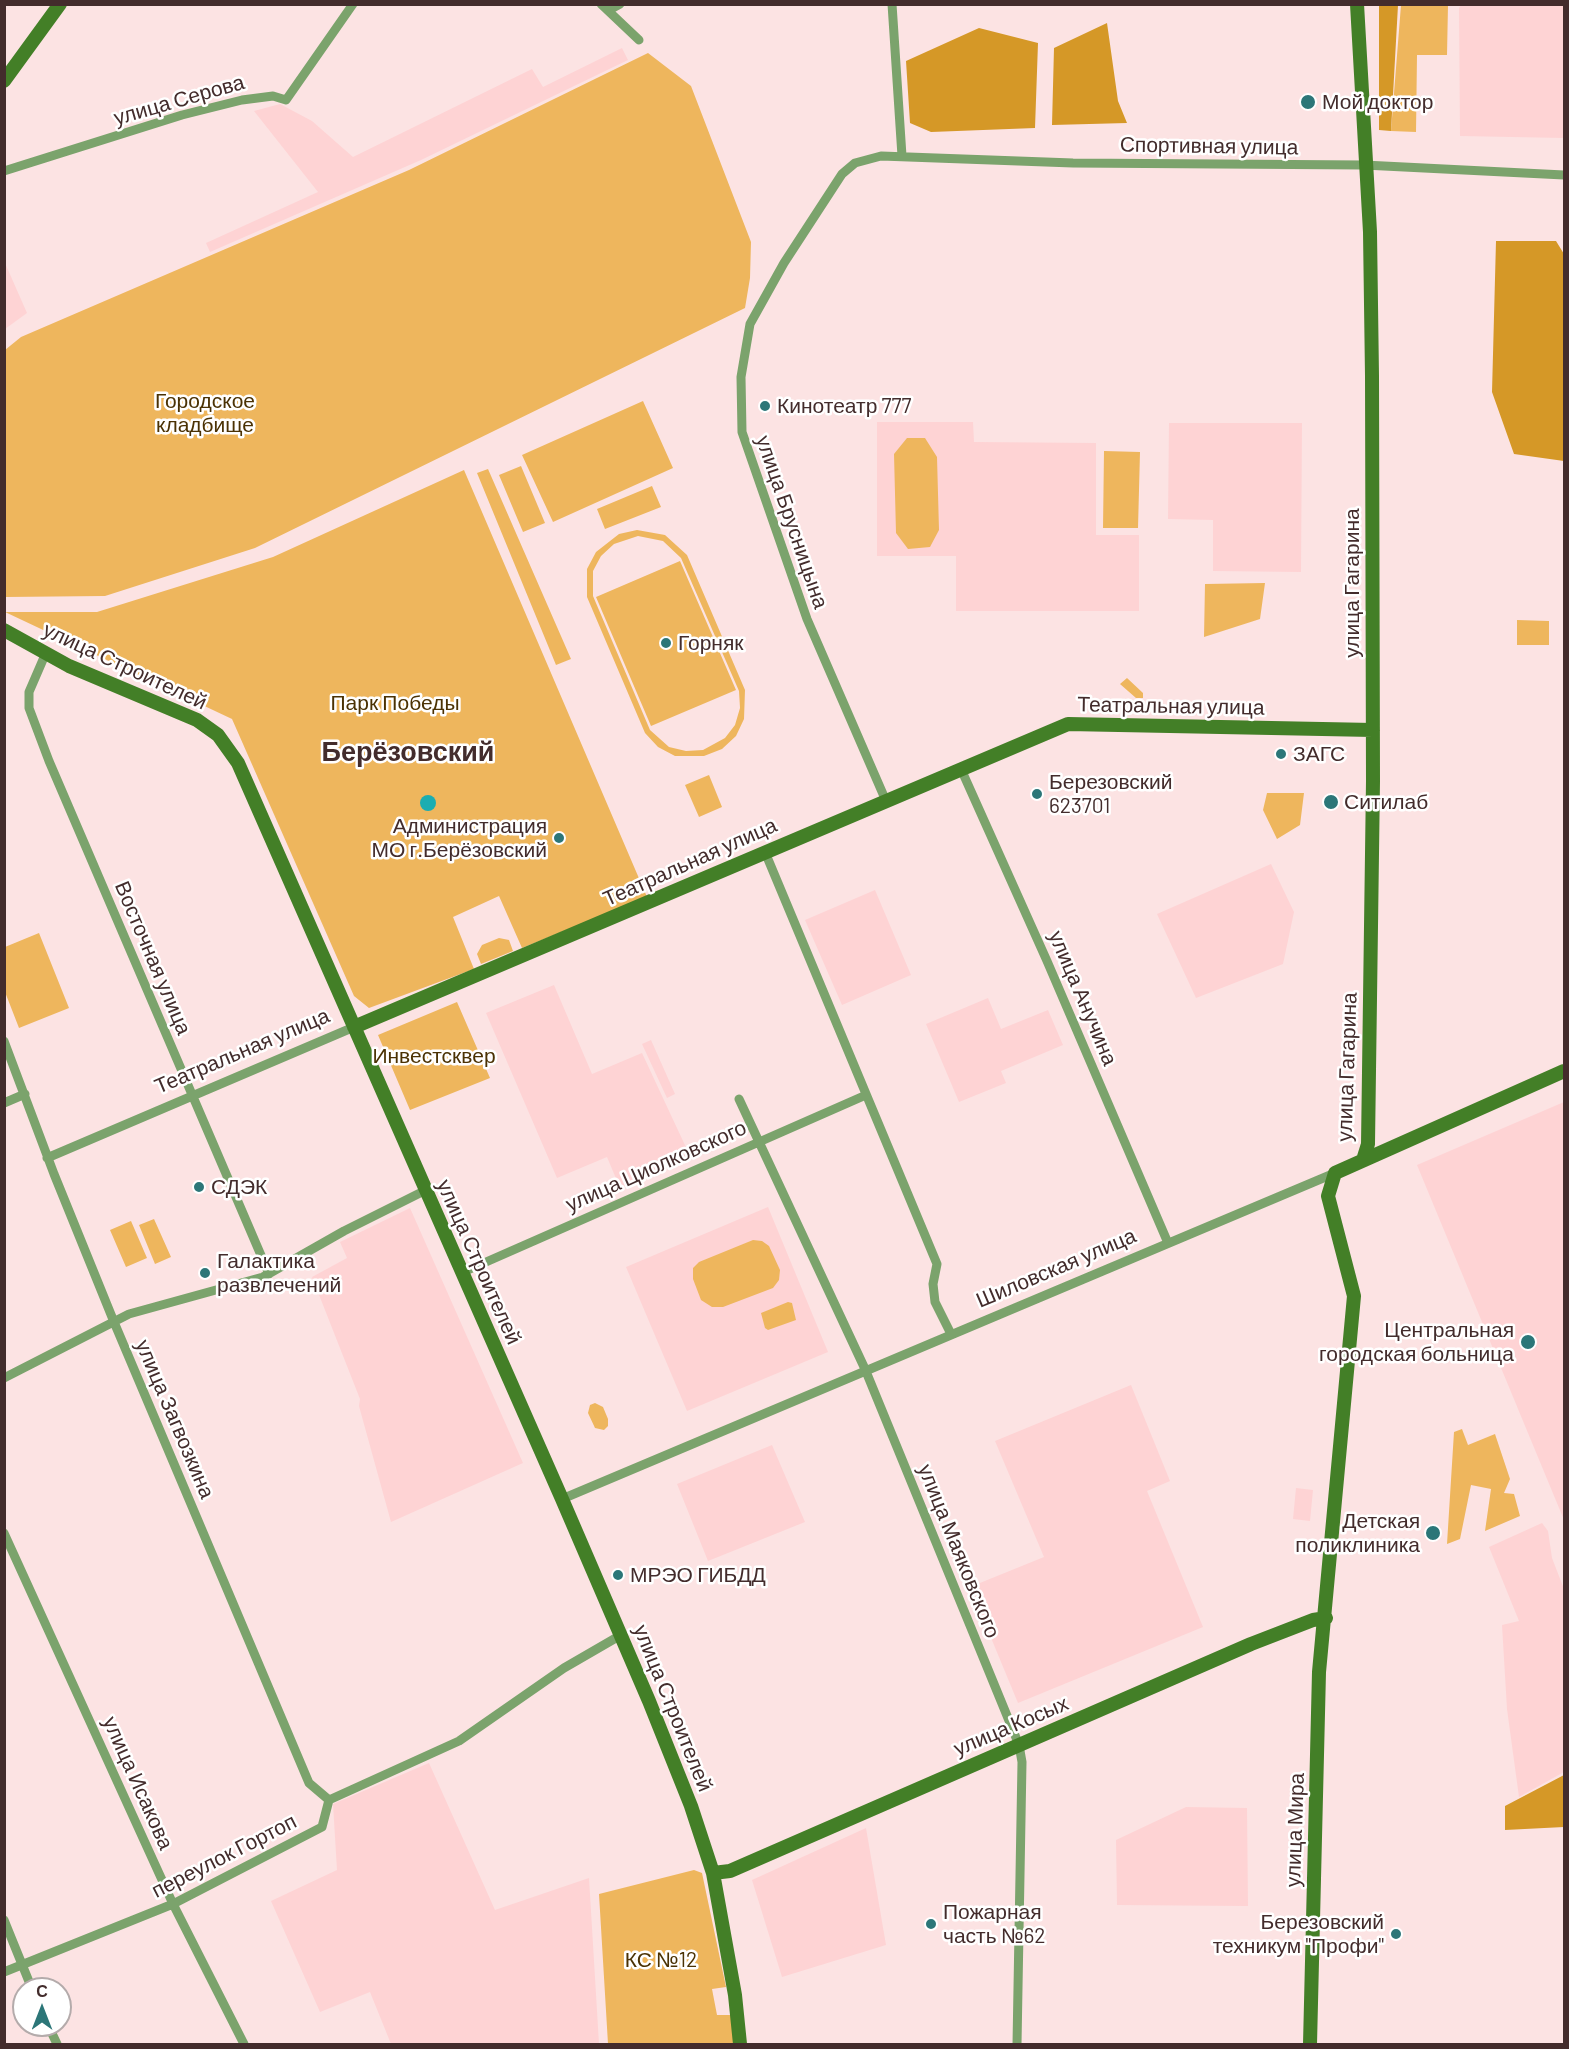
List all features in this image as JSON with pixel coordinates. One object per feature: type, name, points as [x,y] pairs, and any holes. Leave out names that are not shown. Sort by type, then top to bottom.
[{"type":"street","points":[[4,81],[60,4]]},
{"type":"street","name":"улица Серова","points":[[4,171],[182,115],[242,100],[273,96],[286,100],[353,4]]},
{"type":"street","points":[[605,7],[620,4]]},
{"type":"street","points":[[892,4],[902,156]]},
{"type":"street","name":"улица Гагарина","points":[[1357,4],[1370,232],[1372,376],[1373,730],[1368,1144],[1363,1160]]},
{"type":"street","points":[[605,7],[639,40]]},
{"type":"street","name":"Спортивная улица","points":[[855,163],[881,156],[902,156],[1073,163],[1365,165],[1564,175]]},
{"type":"street","name":"улица Брусницына","points":[[855,163],[831,188],[750,324],[741,377],[742,432],[807,619],[886,801]]},
{"type":"street","name":"улица Строителей","points":[[4,630],[45,654],[197,720],[218,735],[238,763],[424,1191],[562,1499],[691,1806],[713,1873],[735,1995],[740,2044]]},
{"type":"street","name":"Восточная улица","points":[[45,654],[29,692],[29,708],[49,761],[269,1274]]},
{"type":"street","name":"Театральная улица","points":[[47,1158],[664,898],[765,852],[1068,724],[1373,730]]},
{"type":"street","name":"улица Анучина","points":[[961,769],[1047,961],[1168,1243]]},
{"type":"street","points":[[765,852],[937,1264],[933,1284],[935,1302],[951,1334]]},
{"type":"street","name":"улица Загвозкина","points":[[5,1043],[47,1158],[114,1322],[309,1782],[329,1800]]},
{"type":"street","name":"Шиловская улица","points":[[562,1499],[865,1369],[1335,1173],[1564,1071]]},
{"type":"street","points":[[4,1103],[24,1094]]},
{"type":"street","name":"улица Циолковского","points":[[461,1273],[866,1095]]},
{"type":"street","name":"улица Маяковского","points":[[739,1099],[865,1369],[1019,1745],[1022,1762],[1017,2044]]},
{"type":"street","name":"улица Гагарина","points":[[1326,1618],[1354,1296],[1328,1196],[1335,1173]]},
{"type":"street","points":[[4,1378],[129,1314],[198,1297],[269,1274],[344,1231],[424,1191]]},
{"type":"street","name":"улица Исакова","points":[[4,1533],[173,1904],[244,2044]]},
{"type":"street","name":"улица Косых","points":[[713,1873],[738,1868],[1251,1644],[1305,1623],[1326,1618]]},
{"type":"street","name":"улица Мира","points":[[1310,2044],[1319,1672],[1326,1618]]},
{"type":"street","points":[[329,1800],[459,1741],[564,1668],[621,1635]]},
{"type":"street","name":"переулок Гортоп","points":[[4,1972],[173,1904],[322,1827],[329,1800]]},
{"type":"street","points":[[4,1920],[26,1977]]},
{"type":"shaded area","points":[[1379,5],[1398,5],[1391,131],[1379,130]]},
{"type":"shaded area","points":[[1461,5],[1564,5],[1564,138],[1460,136],[1459,8]]},
{"type":"shaded area","points":[[1107,23],[1118,101],[1127,123],[1052,125],[1054,48]]},
{"type":"shaded area","points":[[979,28],[1038,43],[1035,128],[931,132],[910,123],[906,61]]},
{"type":"shaded area","points":[[622,48],[628,60],[421,160],[210,252],[206,243],[318,192],[254,111],[280,104],[312,121],[353,157],[532,69],[543,87]]},
{"type":"shaded area","points":[[1496,241],[1556,241],[1564,254],[1564,461],[1514,454],[1492,392]]},
{"type":"shaded area","points":[[5,263],[27,313],[4,329]]},
{"type":"shaded area","points":[[877,422],[973,422],[974,442],[1096,443],[1096,535],[1139,535],[1139,611],[956,611],[956,556],[877,556]]},
{"type":"shaded area","points":[[1169,423],[1302,423],[1301,572],[1213,571],[1213,520],[1168,519]]},
{"type":"shaded area","points":[[1271,864],[1294,912],[1283,964],[1196,998],[1157,914]]},
{"type":"shaded area","points":[[875,890],[911,975],[842,1005],[805,920]]},
{"type":"shaded area","points":[[554,985],[592,1074],[642,1053],[690,1156],[620,1188],[607,1157],[557,1178],[486,1013]]},
{"type":"shaded area","points":[[988,998],[1001,1029],[1048,1010],[1063,1045],[1001,1071],[1006,1083],[959,1102],[926,1024]]},
{"type":"shaded area","points":[[651,1040],[675,1094],[667,1098],[642,1044]]},
{"type":"shaded area","name":"Центральная городская больница","points":[[1564,1102],[1564,1520],[1417,1165]]},
{"type":"shaded area","points":[[768,1207],[828,1352],[687,1411],[626,1267]]},
{"type":"shaded area","points":[[410,1208],[523,1463],[391,1522],[359,1406],[360,1399],[312,1277],[347,1258],[340,1242]]},
{"type":"shaded area","points":[[1131,1385],[1170,1481],[1147,1491],[1203,1627],[1018,1703],[970,1587],[1044,1557],[995,1441]]},
{"type":"shaded area","points":[[772,1445],[805,1522],[708,1561],[677,1484]]},
{"type":"shaded area","points":[[1296,1488],[1313,1490],[1310,1521],[1293,1519]]},
{"type":"shaded area","points":[[1542,1523],[1548,1531],[1552,1558],[1564,1589],[1564,1772],[1519,1797],[1507,1709],[1502,1625],[1519,1621],[1489,1547]]},
{"type":"shaded area","points":[[429,1763],[495,1910],[589,1878],[599,2044],[391,2044],[370,1992],[320,2012],[271,1901],[337,1870],[333,1804]]},
{"type":"shaded area","points":[[1564,1775],[1564,1827],[1505,1830],[1505,1806]]},
{"type":"shaded area","points":[[1186,1807],[1247,1808],[1248,1906],[1117,1905],[1116,1840]]},
{"type":"shaded area","points":[[866,1828],[886,1945],[782,1977],[752,1880]]},
{"type":"green space","points":[[1401,5],[1448,5],[1447,55],[1417,55],[1416,132],[1391,131]]},
{"type":"green space","name":"Городское кладбище","points":[[648,53],[691,86],[751,242],[750,278],[745,308],[255,548],[105,596],[5,597],[5,350],[21,337],[409,170]]},
{"type":"green space","points":[[643,401],[673,468],[553,522],[522,455]]},
{"type":"green space","points":[[907,438],[925,438],[937,457],[939,530],[930,547],[908,549],[896,533],[894,454]]},
{"type":"green space","points":[[1104,451],[1140,452],[1138,528],[1103,528]]},
{"type":"green space","points":[[521,466],[545,523],[523,532],[499,475]]},
{"type":"green space","points":[[488,469],[571,659],[556,665],[477,473]]},
{"type":"green space","name":"Парк Победы","points":[[464,470],[647,897],[522,948],[499,896],[453,917],[474,969],[369,1008],[354,996],[232,719],[5,612],[97,612],[273,557]]},
{"type":"green space","points":[[652,486],[661,507],[605,529],[597,509]]},
{"type":"green space","points":[[637,530],[665,535],[687,555],[745,690],[744,719],[736,736],[722,749],[704,756],[675,756],[658,747],[645,733],[587,597],[587,569],[596,552],[619,534]],"holes":[[[638,536],[663,541],[681,558],[739,691],[740,708],[735,725],[725,738],[703,750],[686,751],[669,747],[650,730],[593,596],[593,571],[601,556],[614,544]]]},
{"type":"green space","name":"Горняк","points":[[680,561],[736,690],[651,726],[596,597]]},
{"type":"green space","points":[[1265,583],[1260,619],[1204,637],[1205,584]]},
{"type":"green space","points":[[1517,620],[1549,621],[1549,645],[1517,645]]},
{"type":"green space","points":[[1127,678],[1143,693],[1143,698],[1136,698],[1120,684]]},
{"type":"green space","points":[[709,775],[722,807],[699,817],[685,785]]},
{"type":"green space","points":[[1267,793],[1304,793],[1300,825],[1277,839],[1263,810]]},
{"type":"green space","points":[[39,933],[69,1008],[19,1028],[5,992],[5,947]]},
{"type":"green space","points":[[499,938],[509,940],[513,951],[481,964],[477,954],[482,945]]},
{"type":"green space","name":"Инвестсквер","points":[[457,1002],[490,1078],[410,1110],[378,1035]]},
{"type":"green space","points":[[154,1219],[171,1257],[155,1264],[139,1225]]},
{"type":"green space","points":[[131,1221],[147,1258],[126,1267],[110,1230]]},
{"type":"green space","points":[[753,1240],[762,1241],[769,1246],[780,1270],[779,1280],[773,1288],[723,1307],[712,1307],[701,1300],[693,1279],[693,1268],[699,1262]]},
{"type":"green space","points":[[788,1302],[792,1303],[796,1320],[768,1330],[765,1328],[761,1313]]},
{"type":"green space","points":[[595,1403],[603,1407],[608,1419],[608,1426],[604,1430],[595,1428],[588,1413],[590,1405]]},
{"type":"green space","points":[[1462,1429],[1468,1445],[1495,1434],[1510,1479],[1504,1493],[1514,1494],[1520,1516],[1485,1531],[1491,1489],[1471,1485],[1460,1539],[1447,1544],[1454,1432]]},
{"type":"green space","name":"КС №12","points":[[694,1870],[702,1873],[726,1987],[712,1989],[717,2015],[733,2015],[733,2044],[608,2044],[599,1894]]},
{"type":"water","points":[[428,795],[436,803],[428,811],[420,803]]},
{"type":"place","name":"Мой доктор","points":[[1308,102]]},
{"type":"place","name":"Кинотеатр 777","points":[[765,406]]},
{"type":"place","name":"Горняк","points":[[666,643]]},
{"type":"place","name":"ЗАГС","points":[[1281,754]]},
{"type":"place","name":"Березовский 623701","points":[[1037,794]]},
{"type":"place","name":"Ситилаб","points":[[1331,802]]},
{"type":"place","name":"Администрация МО г.Берёзовский","points":[[559,838]]},
{"type":"place","name":"СДЭК","points":[[199,1187]]},
{"type":"place","name":"Галактика развлечений","points":[[205,1273]]},
{"type":"place","name":"Центральная городская больница","points":[[1528,1342]]},
{"type":"place","name":"Детская поликлиника","points":[[1433,1533]]},
{"type":"place","name":"МРЭО ГИБДД","points":[[618,1575]]},
{"type":"place","name":"Пожарная часть №62","points":[[931,1924]]},
{"type":"place","name":"Березовский техникум \"Профи\"","points":[[1396,1934]]},
{"type":"district","name":"Берёзовский","points":[[408,752]]}]
